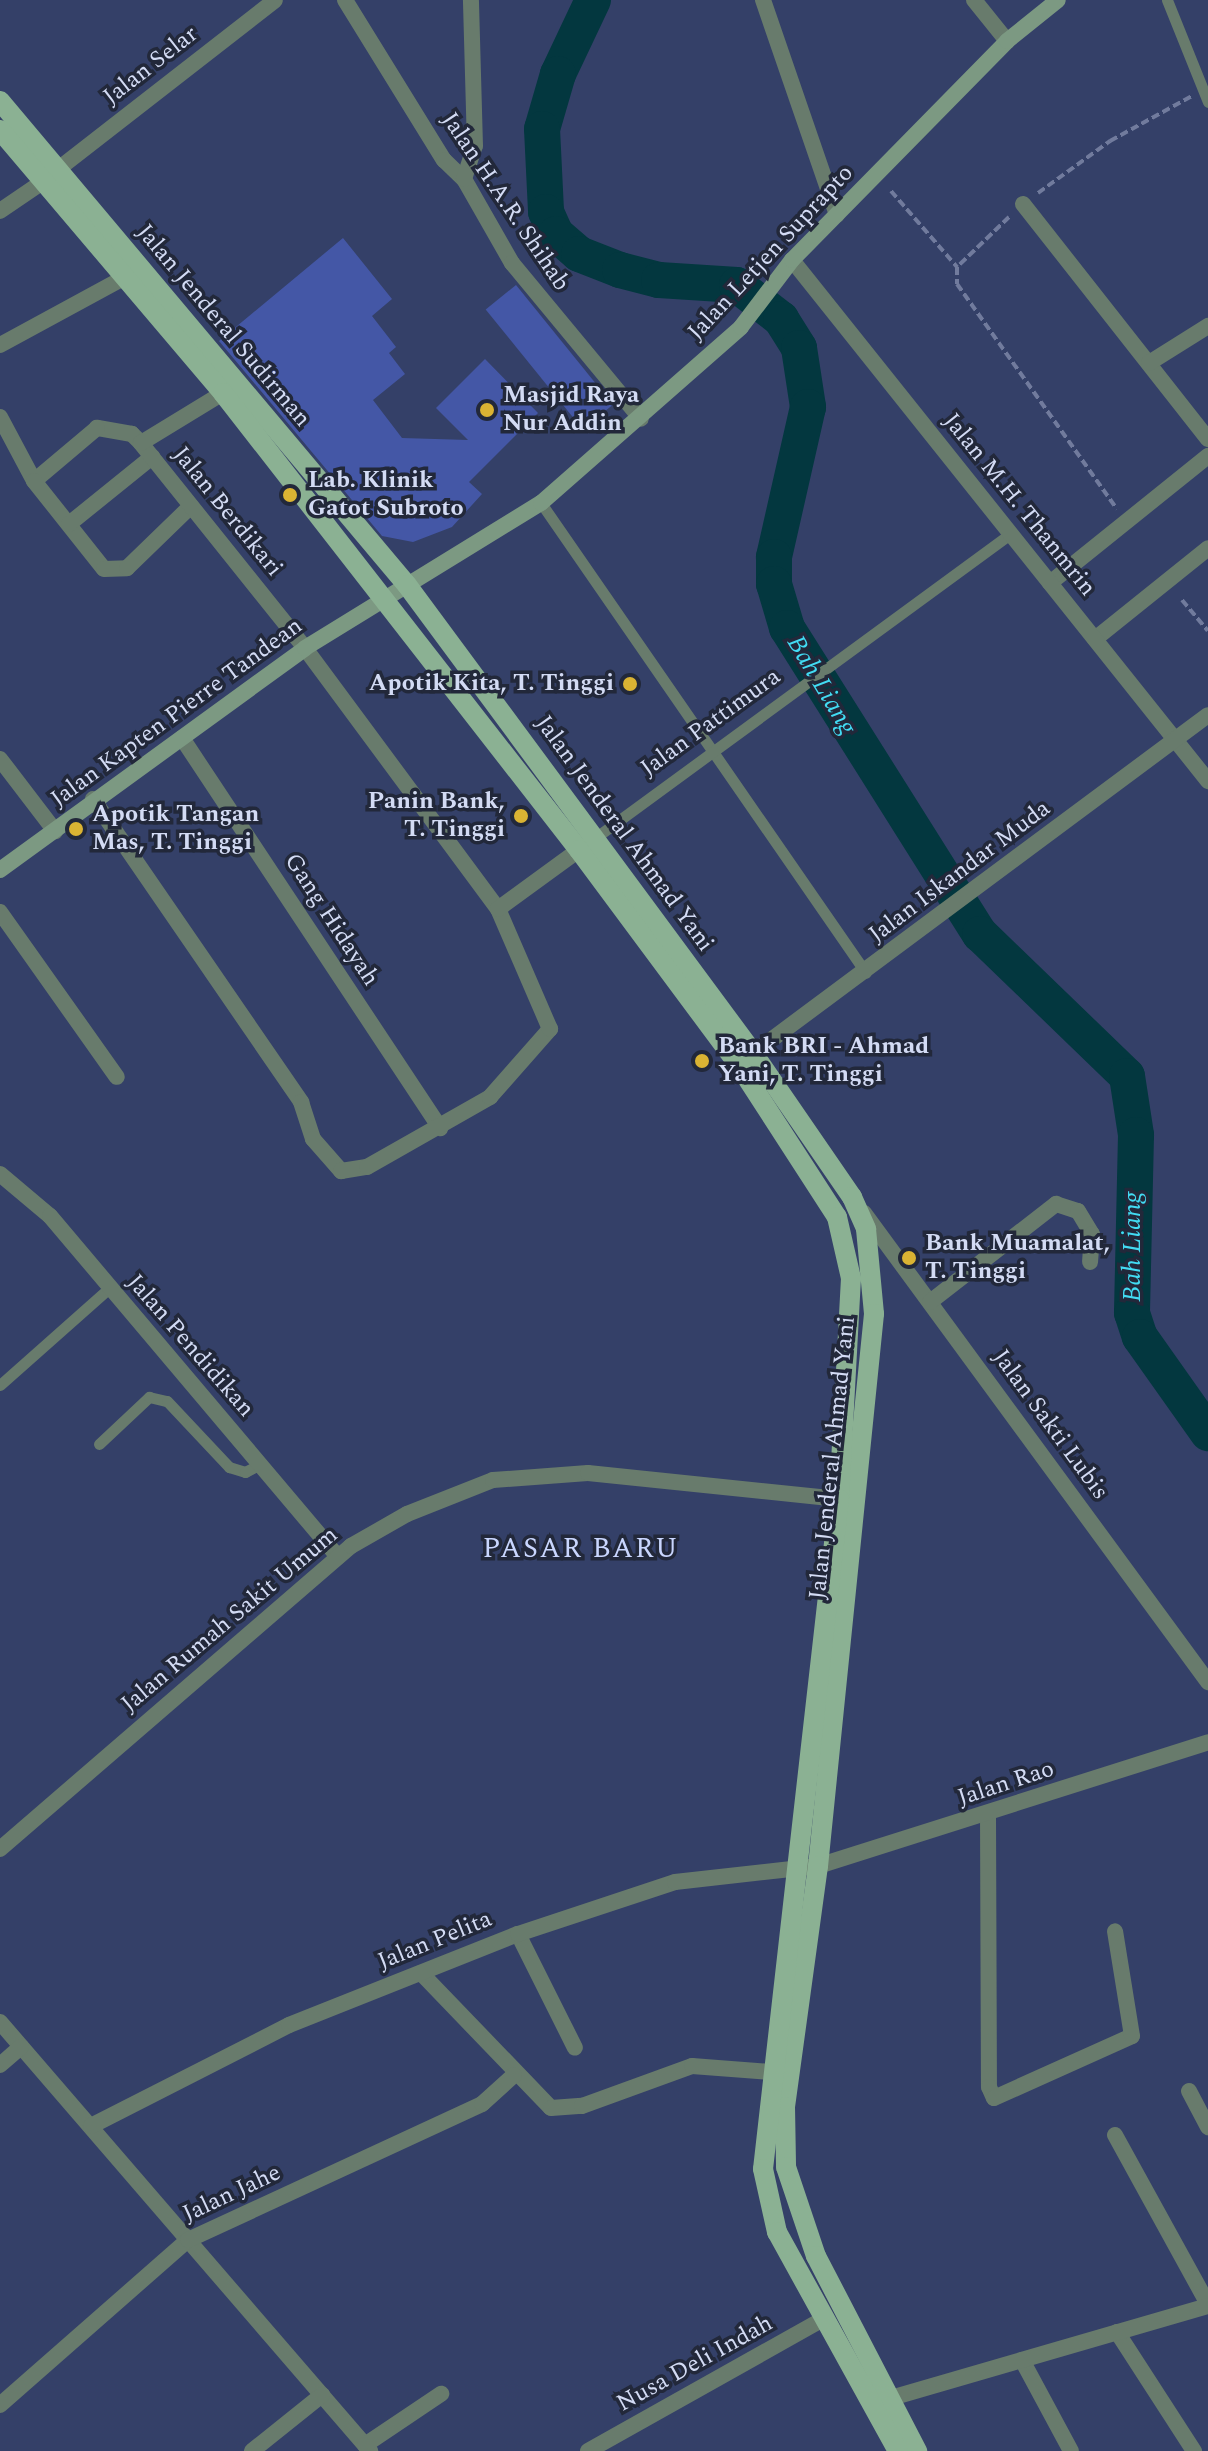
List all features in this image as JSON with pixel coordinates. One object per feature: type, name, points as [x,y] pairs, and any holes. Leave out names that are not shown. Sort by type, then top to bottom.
[{"type":"main road","name":"Jalan Letjen Suprapto","points":[[384,599],[541,503],[641,419],[741,327],[770,283],[1007,41],[1058,0]]},
{"type":"main road","name":"Jalan Jenderal Sudirman","points":[[0,101],[50,176],[125,277],[223,393],[384,599]]},
{"type":"main road","name":"Jalan Jenderal Sudirman","points":[[0,130],[50,176],[407,585]]},
{"type":"main road","name":"Jalan Jenderal Ahmad Yani","points":[[407,585],[587,844],[745,1059],[852,1197],[875,1268],[808,1866],[785,2107],[786,2167],[816,2256],[891,2398],[904,2446]]},
{"type":"main road","name":"Jalan Jenderal Ahmad Yani","points":[[384,599],[587,844]]},
{"type":"main road","name":"Jalan Kapten Pierre Tandean","points":[[0,870],[93,799],[305,648],[384,599]]},
{"type":"main road","name":"Jalan Jenderal Ahmad Yani","points":[[745,1059],[837,1217],[845,1240],[851,1278],[847,1500]]},
{"type":"main road","name":"Jalan Jenderal Ahmad Yani","points":[[808,1866],[771,2072],[763,2169],[777,2232],[825,2318],[904,2446]]},
{"type":"street","name":"Jalan Selar","points":[[0,211],[50,176],[275,0]]},
{"type":"street","name":"Jalan H.A.R. Shihab","points":[[345,0],[444,160],[464,179],[512,263],[641,419]]},
{"type":"street","points":[[464,179],[475,146],[471,0]]},
{"type":"street","points":[[763,0],[837,215]]},
{"type":"street","points":[[974,0],[1007,41]]},
{"type":"street","points":[[1023,204],[1208,439]]},
{"type":"street","name":"Jalan M.H. Thanmrin","points":[[792,260],[1208,781]]},
{"type":"street","points":[[0,345],[125,277]]},
{"type":"street","points":[[1149,363],[1208,326]]},
{"type":"street","name":"Jalan Berdikari","points":[[223,393],[141,443],[305,648]]},
{"type":"street","points":[[0,417],[34,481],[98,564],[115,570],[127,568],[191,506]]},
{"type":"street","points":[[34,481],[97,428],[132,434],[141,443]]},
{"type":"street","points":[[1050,583],[1208,456]]},
{"type":"street","points":[[69,524],[152,457]]},
{"type":"street","points":[[1095,639],[1208,548]]},
{"type":"street","points":[[93,799],[301,1102],[313,1139],[341,1171],[367,1167],[490,1097],[550,1029],[498,909],[305,648]]},
{"type":"street","name":"Jalan Iskandar Muda","points":[[745,1059],[866,973],[906,940],[988,884],[1208,715]]},
{"type":"street","name":"Gang Hidayah","points":[[182,738],[440,1128]]},
{"type":"street","points":[[0,759],[55,831]]},
{"type":"street","name":"Jalan Pattimura","points":[[498,909],[587,844]]},
{"type":"street","points":[[0,912],[117,1077]]},
{"type":"street","name":"Jalan Pendidikan","points":[[0,1174],[50,1216],[108,1289],[338,1557]]},
{"type":"street","name":"Jalan Sakti Lubis","points":[[852,1197],[1208,1682]]},
{"type":"street","points":[[930,1302],[1056,1204],[1078,1211],[1092,1234],[1090,1262]]},
{"type":"street","name":"Jalan Rumah Sakit Umum","points":[[0,1849],[338,1557],[407,1514],[493,1480],[588,1473],[847,1500]]},
{"type":"street","name":"Jalan Rao","points":[[808,1866],[988,1815],[1208,1742]]},
{"type":"street","points":[[988,1815],[989,2087],[994,2098],[1132,2036],[1115,1931]]},
{"type":"street","name":"Jalan Pelita","points":[[91,2126],[289,2025],[518,1934],[675,1882],[808,1866]]},
{"type":"street","points":[[518,1934],[575,2048]]},
{"type":"street","points":[[421,1973],[514,2075],[543,2102],[562,2110],[692,2066],[771,2072]]},
{"type":"street","points":[[0,2022],[368,2448],[441,2394]]},
{"type":"street","points":[[0,2065],[21,2047]]},
{"type":"street","name":"Jalan Jahe","points":[[0,2405],[188,2240],[482,2104],[514,2075]]},
{"type":"street","points":[[1189,2091],[1208,2127]]},
{"type":"street","points":[[891,2398],[1208,2305],[1115,2135]]},
{"type":"street","name":"Nusa Deli Indah","points":[[588,2451],[825,2318]]},
{"type":"street","points":[[1117,2332],[1194,2451]]},
{"type":"street","points":[[1022,2360],[1071,2451]]},
{"type":"street","points":[[252,2451],[322,2395]]},
{"type":"lane","points":[[1167,0],[1205,97]]},
{"type":"lane","points":[[541,503],[714,748],[866,973]]},
{"type":"lane","name":"Jalan Pattimura","points":[[587,844],[1010,534]]},
{"type":"lane","points":[[0,1385],[108,1289]]},
{"type":"lane","points":[[99,1444],[149,1397],[167,1401],[229,1467],[245,1472],[261,1464]]},
{"type":"path","points":[[957,267],[1023,204],[1110,141],[1205,97]]},
{"type":"path","points":[[891,191],[957,267],[957,284],[1127,523]]},
{"type":"path","points":[[1182,600],[1208,631]]},
{"type":"building","points":[[343,238],[392,299],[372,316],[396,347],[389,353],[405,374],[373,400],[402,438],[468,440],[436,408],[485,359],[538,413],[469,482],[482,494],[452,527],[413,542],[382,536],[219,341]]},
{"type":"building","points":[[516,285],[613,405],[583,429],[486,310]]},
{"type":"waterway","name":"Bah Liang","points":[[593,0],[558,74],[542,129],[546,212],[556,234],[579,254],[620,270],[659,280],[737,285],[781,319],[799,348],[808,407],[774,557],[774,584],[787,628],[980,934],[1127,1076],[1136,1135],[1132,1313],[1140,1337],[1208,1433]]},
{"type":"place","name":"Masjid Raya Nur Addin","points":[[487,410]]},
{"type":"place","name":"Lab. Klinik Gatot Subroto","points":[[290,495]]},
{"type":"place","name":"Apotik Kita, T. Tinggi","points":[[630,684]]},
{"type":"place","name":"Panin Bank, T. Tinggi","points":[[521,816]]},
{"type":"place","name":"Apotik Tangan Mas, T. Tinggi","points":[[76,829]]},
{"type":"place","name":"Bank BRI - Ahmad Yani, T. Tinggi","points":[[702,1061]]},
{"type":"place","name":"Bank Muamalat, T. Tinggi","points":[[909,1258]]},
{"type":"district","name":"PASAR BARU","points":[[581,1549]]}]
